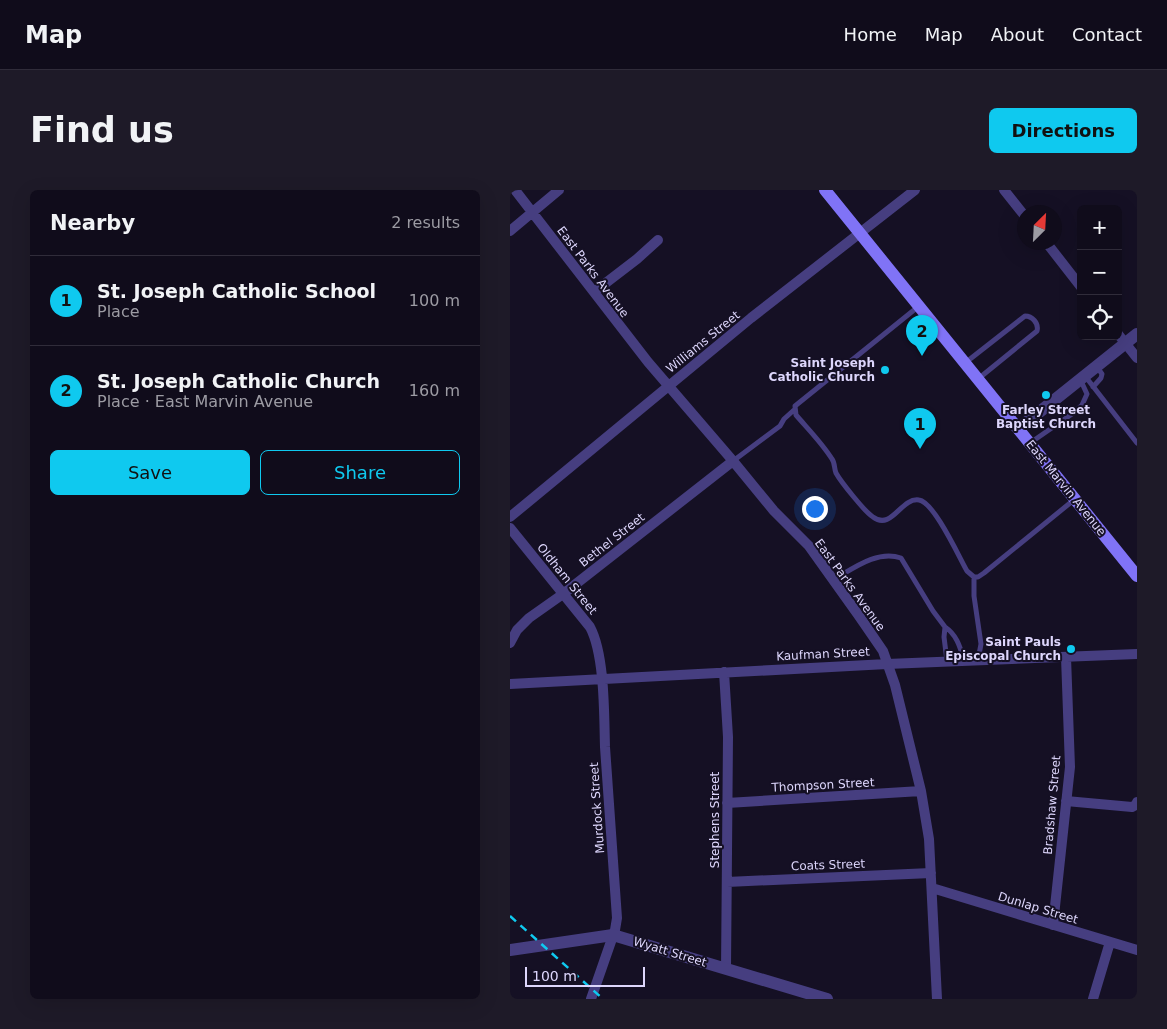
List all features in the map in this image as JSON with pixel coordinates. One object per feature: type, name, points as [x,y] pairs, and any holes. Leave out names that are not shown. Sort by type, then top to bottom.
[{"type":"main road","name":"East Marvin Avenue","points":[[825,190],[1137,576]]},
{"type":"street","name":"East Parks Avenue","points":[[515,190],[668,386],[774,512],[809,546],[883,652],[895,685],[921,791],[929,839],[937,999]]},
{"type":"street","points":[[510,232],[559,190]]},
{"type":"street","name":"Williams Street","points":[[510,516],[751,318],[915,190]]},
{"type":"street","points":[[1004,190],[1017,206]]},
{"type":"street","points":[[594,292],[637,259],[658,240]]},
{"type":"street","points":[[1052,250],[1077,282]]},
{"type":"street","points":[[1137,334],[1122,339],[1137,358]]},
{"type":"street","points":[[1018,428],[1096,366],[1121,340]]},
{"type":"street","name":"Bethel Street","points":[[510,643],[517,630],[529,618],[563,594],[733,461]]},
{"type":"street","name":"Oldham Street","points":[[510,528],[590,627],[594,635],[601,679]]},
{"type":"street","name":"Kaufman Street","points":[[510,684],[947,661],[1137,654]]},
{"type":"street","name":"Bradshaw Street","points":[[1053,925],[1070,767],[1066,657]]},
{"type":"street","name":"Stephens Street","points":[[724,672],[728,737],[726,969]]},
{"type":"street","name":"Murdock Street","points":[[591,999],[617,918],[601,679]]},
{"type":"street","name":"Thompson Street","points":[[727,803],[921,791]]},
{"type":"street","points":[[1066,802],[1132,808],[1137,802]]},
{"type":"street","name":"Coats Street","points":[[727,882],[931,873]]},
{"type":"street","name":"Dunlap Street","points":[[932,888],[1137,950]]},
{"type":"street","name":"Wyatt Street","points":[[510,950],[613,935],[827,999]]},
{"type":"street","points":[[1093,999],[1110,942]]},
{"type":"lane","points":[[733,461],[780,426],[784,419],[794,410],[798,402],[919,306]]},
{"type":"lane","points":[[965,363],[1025,316],[1034,320],[1038,326],[1037,331],[978,379]]},
{"type":"lane","points":[[1093,387],[1102,374],[1096,366]]},
{"type":"lane","points":[[1082,377],[1093,387],[1137,443]]},
{"type":"lane","points":[[1030,443],[1082,405],[1087,394],[1082,377]]},
{"type":"lane","points":[[794,410],[833,460],[837,475],[870,515],[877,520],[886,520],[913,500],[920,500],[938,518],[967,571],[974,577],[974,596],[981,644],[978,660]]},
{"type":"lane","points":[[974,577],[984,573],[1075,499]]},
{"type":"lane","points":[[834,580],[866,560],[891,554],[901,558],[933,611],[945,627],[953,632],[965,661]]},
{"type":"lane","points":[[945,627],[944,637],[947,661]]},
{"type":"railway","points":[[510,916],[603,999]]},
{"type":"place","name":"St. Joseph Catholic Church","points":[[922,356]]},
{"type":"place","name":"Saint Joseph Catholic Church","points":[[885,370]]},
{"type":"place","name":"Farley Street Baptist Church","points":[[1046,395]]},
{"type":"place","name":"St. Joseph Catholic School","points":[[920,449]]},
{"type":"place","name":"Saint Pauls Episcopal Church","points":[[1071,649]]}]
